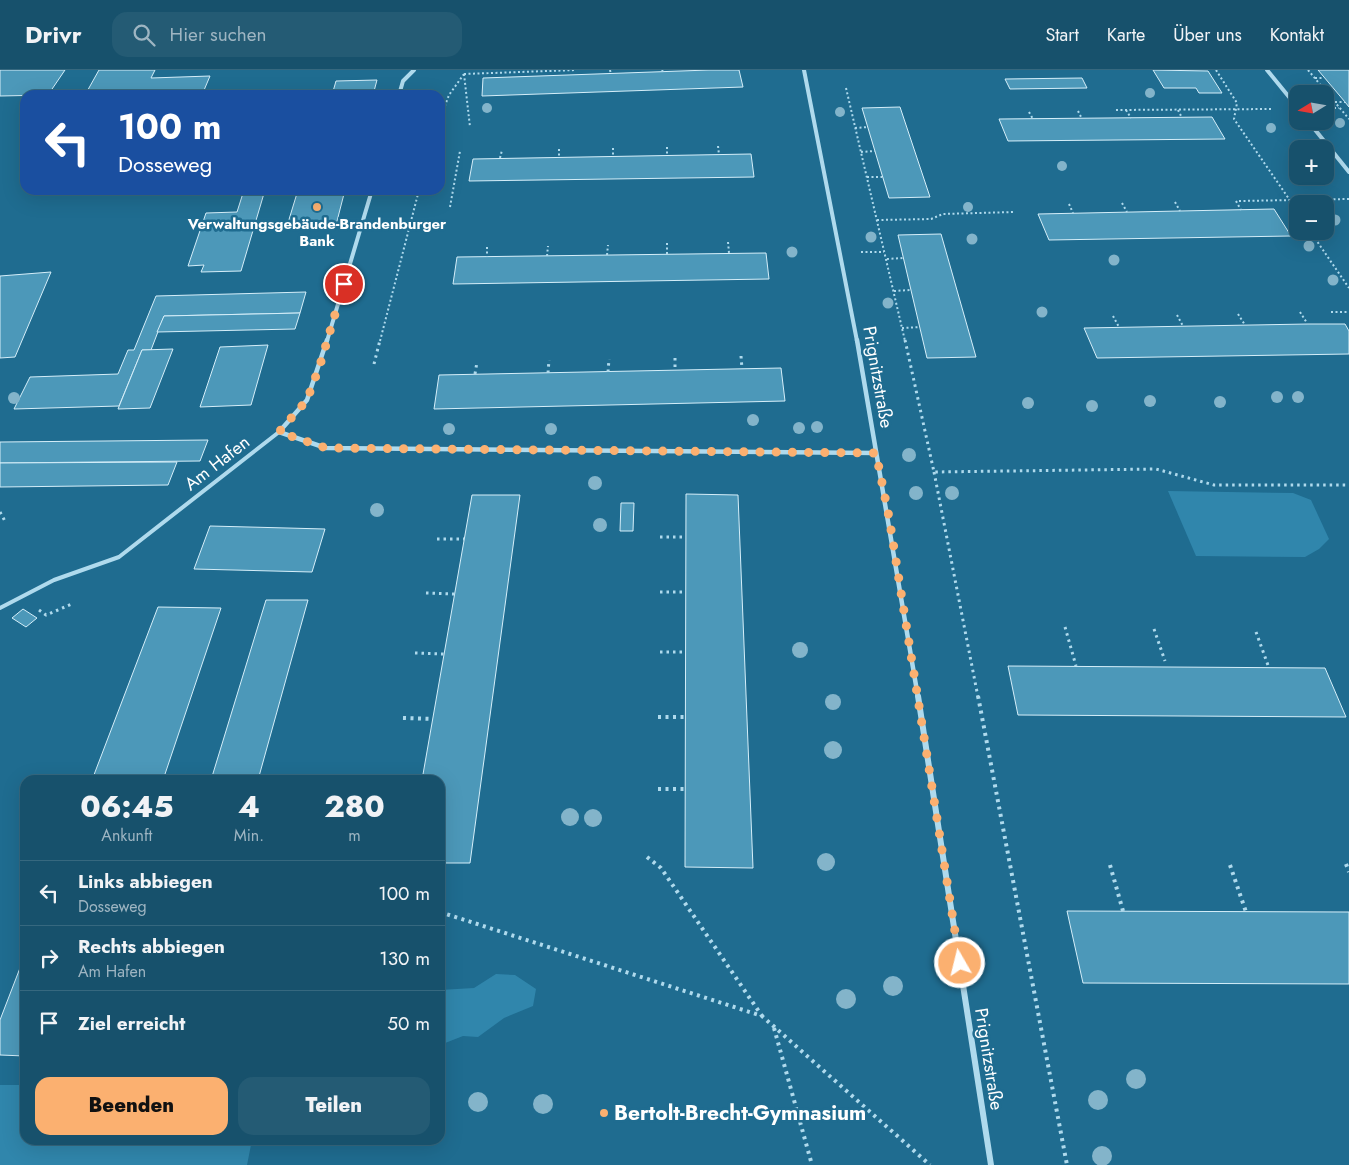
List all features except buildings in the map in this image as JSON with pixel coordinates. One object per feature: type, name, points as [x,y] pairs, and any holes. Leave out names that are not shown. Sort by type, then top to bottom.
[{"type":"street","points":[[400,90],[403,81],[414,70]]},
{"type":"street","name":"Prignitzstraße","points":[[804,70],[838,241],[876,453],[946,865],[991,1165]]},
{"type":"street","points":[[1267,70],[1289,97]]},
{"type":"street","points":[[1315,130],[1349,172]]},
{"type":"street","name":"Am Hafen","points":[[279,432],[307,400],[320,365],[371,195]]},
{"type":"street","points":[[279,432],[326,448],[876,453]]},
{"type":"lane","name":"Am Hafen","points":[[76,572],[119,557],[279,432]]},
{"type":"lane","points":[[0,608],[45,584],[76,572]]},
{"type":"path","points":[[561,70],[561,76]]},
{"type":"path","points":[[464,74],[576,70]]},
{"type":"path","points":[[610,70],[611,74]]},
{"type":"path","points":[[1216,70],[1237,104],[1234,119],[1289,200]]},
{"type":"path","points":[[1308,70],[1349,119]]},
{"type":"path","points":[[510,71],[511,77]]},
{"type":"path","points":[[445,105],[449,95],[464,74]]},
{"type":"path","points":[[464,74],[470,127]]},
{"type":"path","points":[[1314,78],[1324,78]]},
{"type":"path","points":[[846,88],[894,290],[934,472],[1067,1165]]},
{"type":"path","points":[[1335,102],[1345,102]]},
{"type":"path","points":[[1334,108],[1340,108]]},
{"type":"path","points":[[1116,110],[1280,109]]},
{"type":"path","points":[[1126,110],[1131,118]]},
{"type":"path","points":[[1178,110],[1182,118]]},
{"type":"path","points":[[1078,111],[1082,118]]},
{"type":"path","points":[[1029,112],[1033,119]]},
{"type":"path","points":[[855,128],[868,127]]},
{"type":"path","points":[[718,146],[719,155]]},
{"type":"path","points":[[667,147],[667,156]]},
{"type":"path","points":[[614,148],[614,155]]},
{"type":"path","points":[[559,149],[559,157]]},
{"type":"path","points":[[450,207],[460,150]]},
{"type":"path","points":[[500,158],[502,150]]},
{"type":"path","points":[[861,152],[875,151]]},
{"type":"path","points":[[867,177],[882,177]]},
{"type":"path","points":[[374,364],[417,195]]},
{"type":"path","points":[[1334,199],[1349,199]]},
{"type":"path","points":[[1241,210],[1237,201],[1289,200]]},
{"type":"path","points":[[1175,202],[1180,211]]},
{"type":"path","points":[[1122,203],[1126,212]]},
{"type":"path","points":[[1069,204],[1073,213]]},
{"type":"path","points":[[877,220],[931,219],[943,214],[1013,212]]},
{"type":"path","points":[[1316,240],[1349,288]]},
{"type":"path","points":[[728,242],[729,253]]},
{"type":"path","points":[[667,243],[667,254]]},
{"type":"path","points":[[607,255],[608,245]]},
{"type":"path","points":[[547,256],[548,246]]},
{"type":"path","points":[[487,247],[487,257]]},
{"type":"path","points":[[886,259],[903,258]]},
{"type":"path","points":[[894,290],[911,290]]},
{"type":"path","points":[[1300,312],[1307,323]]},
{"type":"path","points":[[1331,312],[1349,312]]},
{"type":"path","points":[[1238,314],[1245,326]]},
{"type":"path","points":[[1177,315],[1183,326]]},
{"type":"path","points":[[1113,316],[1119,327]]},
{"type":"path","points":[[902,328],[920,328]]},
{"type":"path","points":[[742,356],[742,369]]},
{"type":"path","points":[[675,358],[675,370]]},
{"type":"path","points":[[608,372],[609,359]]},
{"type":"path","points":[[548,373],[549,360]]},
{"type":"path","points":[[475,374],[477,362]]},
{"type":"path","points":[[934,472],[1156,469],[1214,486],[1349,485]]},
{"type":"path","points":[[0,512],[6,523]]},
{"type":"path","points":[[660,537],[686,537]]},
{"type":"path","points":[[437,539],[464,539]]},
{"type":"path","points":[[660,592],[686,592]]},
{"type":"path","points":[[426,593],[454,594]]},
{"type":"path","points":[[1066,627],[1076,666]]},
{"type":"path","points":[[1154,629],[1165,661]]},
{"type":"path","points":[[1256,632],[1269,668]]},
{"type":"path","points":[[660,652],[686,652]]},
{"type":"path","points":[[415,653],[444,654]]},
{"type":"path","points":[[658,717],[685,717]]},
{"type":"path","points":[[403,718],[433,719]]},
{"type":"path","points":[[658,789],[685,789]]},
{"type":"path","points":[[647,857],[661,868],[762,1016],[930,1165]]},
{"type":"path","points":[[1346,864],[1349,872]]},
{"type":"path","points":[[1110,865],[1123,911]]},
{"type":"path","points":[[1230,865],[1246,912]]},
{"type":"path","points":[[445,914],[762,1016]]},
{"type":"path","points":[[774,1027],[812,1165]]},
{"type":"shaded area","points":[[1168,491],[1293,493],[1311,500],[1329,539],[1319,549],[1305,557],[1196,556]]},
{"type":"shaded area","points":[[496,974],[515,975],[536,989],[533,1006],[504,1018],[478,1037],[463,1036],[445,1043],[445,990],[474,988]]},
{"type":"shaded area","points":[[0,1085],[20,1085],[20,1145],[251,1145],[247,1165],[0,1165]]},
{"type":"place","name":"Verwaltungsgebäude-Brandenburger Bank","points":[[317,207]]},
{"type":"place","name":"Bertolt-Brecht-Gymnasium","points":[[604,1113]]},
{"type":"route","points":[[344,284],[320,365],[307,400],[279,432],[326,448],[876,453],[889,517],[946,865],[960,963]]}]
